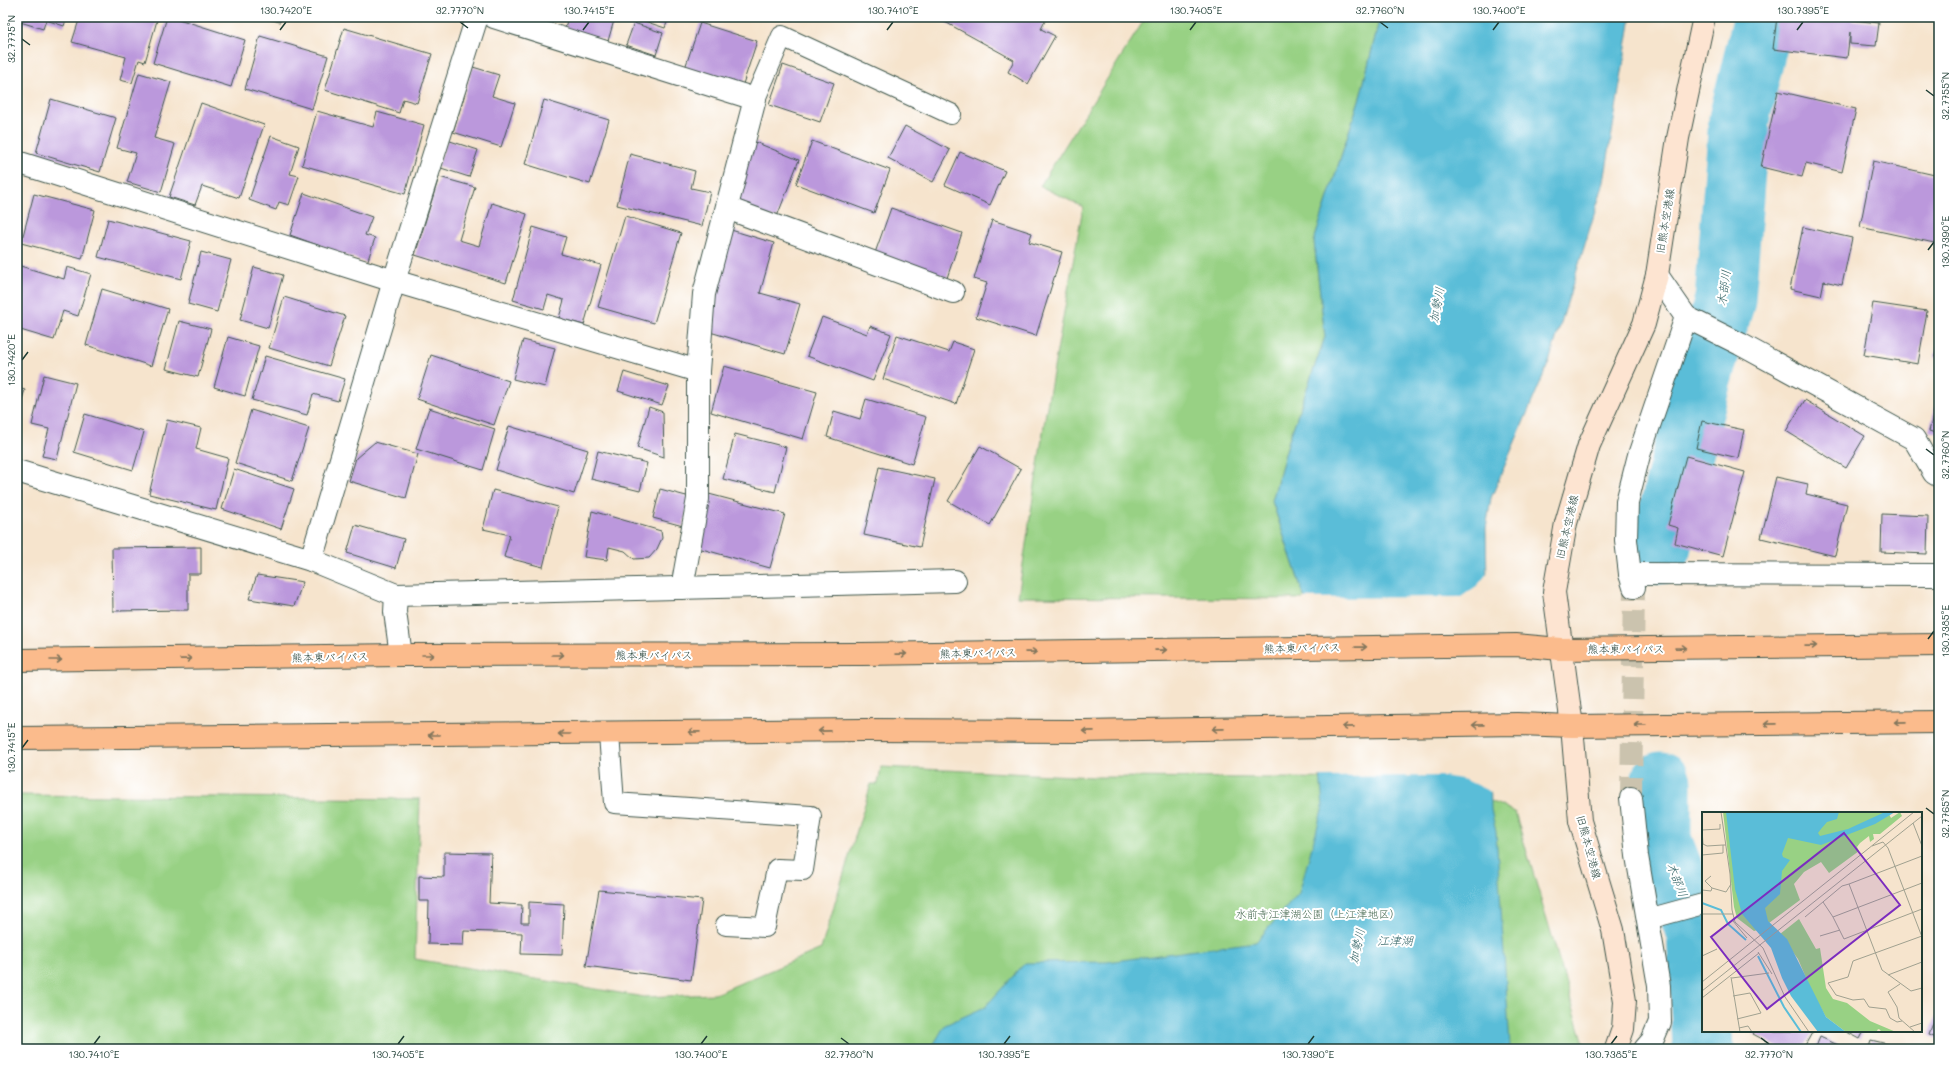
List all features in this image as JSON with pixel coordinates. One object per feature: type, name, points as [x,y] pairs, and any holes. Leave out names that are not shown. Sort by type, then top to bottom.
[{"type":"highway","name":"熊本東バイパス","points":[[17,660],[401,656],[862,654],[1516,645],[1560,649],[1939,645]]},
{"type":"highway","points":[[17,738],[609,734],[863,730],[1081,731],[1517,724],[1572,726],[1939,722]]},
{"type":"street","points":[[311,560],[394,281],[477,17]]},
{"type":"street","points":[[494,17],[755,99],[704,294],[698,371],[698,499],[682,588]]},
{"type":"street","name":"旧熊本空港線","points":[[1616,1049],[1623,1029],[1624,1001],[1613,930],[1580,821],[1572,726],[1560,649],[1554,592],[1566,524],[1589,445],[1644,324],[1657,274],[1678,138],[1704,17]]},
{"type":"street","points":[[17,162],[394,281],[698,371]]},
{"type":"street","points":[[726,208],[953,292]]},
{"type":"street","points":[[1657,274],[1686,317],[1740,344],[1914,439],[1934,473],[1939,476]]},
{"type":"street","points":[[1686,317],[1639,455],[1627,502],[1626,540],[1632,581],[1686,574],[1939,575]]},
{"type":"street","points":[[17,471],[311,560],[396,595],[955,581]]},
{"type":"street","points":[[396,595],[396,612],[401,656]]},
{"type":"street","points":[[1631,798],[1637,856],[1659,986],[1660,1022],[1652,1041],[1645,1049]]},
{"type":"lane","points":[[755,99],[782,36],[951,114]]},
{"type":"lane","points":[[609,734],[614,803],[811,816],[803,870],[777,868],[765,927],[726,925]]},
{"type":"lane","points":[[1648,919],[1702,904]]},
{"type":"green space","points":[[1146,17],[1380,17],[1361,94],[1314,241],[1325,337],[1289,440],[1272,501],[1305,599],[1018,597],[1046,412],[1083,207],[1040,186]]},
{"type":"green space","name":"水前寺江津湖公園（上江津地区）","points":[[881,767],[1094,777],[1442,779],[1515,812],[1585,1049],[17,1049],[17,795],[420,799],[415,959],[644,997],[715,994],[821,949],[871,784],[878,784]]},
{"type":"water","points":[[1380,17],[1631,17],[1604,182],[1549,362],[1491,498],[1486,529],[1491,810],[1496,832],[1509,1049],[931,1049],[945,1025],[985,1007],[1025,963],[1107,962],[1256,942],[1299,893],[1323,807],[1305,599],[1272,501],[1289,440],[1325,337],[1314,241],[1361,94]]},
{"type":"water","points":[[17,1041],[45,1049],[17,1049]]},
{"type":"pier","points":[[1489,571],[1493,793],[1466,780],[1444,776],[1319,777],[1303,598],[1461,597],[1478,585]]},
{"type":"building","points":[[17,17],[67,17],[64,26],[46,20],[43,29],[17,21]]},
{"type":"building","points":[[80,17],[158,17],[145,62],[139,60],[132,83],[120,80],[126,57],[72,42]]},
{"type":"building","points":[[167,17],[172,17],[245,40],[231,87],[153,63]]},
{"type":"building","points":[[261,17],[281,17],[280,22]]},
{"type":"building","points":[[568,17],[615,17],[608,41],[565,28]]},
{"type":"building","points":[[632,17],[669,17],[665,28]]},
{"type":"building","points":[[694,17],[707,17],[706,21]]},
{"type":"building","points":[[936,17],[1047,17],[1041,29],[1055,36],[1028,84],[1008,72],[1014,60]]},
{"type":"building","points":[[1777,17],[1852,17],[1852,20],[1879,23],[1876,46],[1850,44],[1850,32],[1847,58],[1773,49]]},
{"type":"building","points":[[634,23],[663,33],[656,55],[626,45]]},
{"type":"building","points":[[700,23],[757,41],[742,87],[685,68]]},
{"type":"building","points":[[344,28],[432,54],[417,103],[403,99],[399,113],[325,90]]},
{"type":"building","points":[[260,36],[328,56],[312,109],[245,89]]},
{"type":"building","points":[[783,65],[834,83],[820,122],[769,105]]},
{"type":"building","points":[[473,67],[499,75],[492,96],[515,103],[501,147],[453,132]]},
{"type":"building","points":[[139,73],[171,82],[154,138],[175,144],[161,192],[127,182],[136,153],[117,148]]},
{"type":"building","points":[[1778,91],[1856,109],[1842,172],[1806,163],[1802,177],[1761,167]]},
{"type":"building","points":[[51,99],[116,118],[100,172],[36,153]]},
{"type":"building","points":[[544,100],[609,120],[590,184],[525,164]]},
{"type":"building","points":[[201,103],[264,125],[239,198],[202,186],[195,205],[169,197]]},
{"type":"building","points":[[317,111],[373,127],[377,112],[424,125],[405,194],[302,165]]},
{"type":"building","points":[[905,126],[950,150],[933,182],[888,158]]},
{"type":"building","points":[[271,136],[299,146],[290,174],[299,176],[289,205],[279,202],[276,210],[249,200]]},
{"type":"building","points":[[447,140],[478,150],[469,177],[438,167]]},
{"type":"building","points":[[812,141],[890,170],[874,213],[796,184]]},
{"type":"building","points":[[755,142],[799,160],[776,219],[732,202]]},
{"type":"building","points":[[960,152],[1005,171],[990,205],[945,185]]},
{"type":"building","points":[[630,154],[695,171],[691,188],[710,192],[702,226],[617,205]]},
{"type":"building","points":[[1873,161],[1939,176],[1939,244],[1860,227]]},
{"type":"building","points":[[439,177],[475,187],[459,240],[479,246],[492,203],[527,214],[506,283],[415,255]]},
{"type":"building","points":[[17,184],[22,186],[17,201]]},
{"type":"building","points":[[304,193],[372,217],[365,235],[375,238],[367,263],[290,235]]},
{"type":"building","points":[[34,194],[95,210],[82,259],[21,243]]},
{"type":"building","points":[[891,208],[962,233],[947,278],[875,253]]},
{"type":"building","points":[[625,216],[681,233],[654,323],[598,307]]},
{"type":"building","points":[[108,219],[191,241],[181,279],[98,257]]},
{"type":"building","points":[[992,220],[1032,233],[1029,242],[1062,252],[1036,336],[976,317],[987,283],[974,279]]},
{"type":"building","points":[[533,227],[566,237],[561,254],[601,265],[584,325],[559,318],[564,300],[548,295],[544,309],[513,300]]},
{"type":"building","points":[[1803,227],[1852,238],[1842,285],[1824,281],[1821,296],[1790,289]]},
{"type":"building","points":[[731,230],[774,243],[760,293],[800,304],[785,354],[703,330]]},
{"type":"building","points":[[201,252],[231,260],[217,312],[188,304]]},
{"type":"building","points":[[17,265],[64,279],[67,267],[91,274],[78,316],[63,311],[54,340],[17,329]]},
{"type":"building","points":[[254,267],[283,275],[268,328],[240,320]]},
{"type":"building","points":[[102,289],[168,309],[151,366],[86,345]]},
{"type":"building","points":[[284,297],[345,316],[329,366],[269,348]]},
{"type":"building","points":[[1873,303],[1927,311],[1918,364],[1864,355]]},
{"type":"building","points":[[822,317],[867,334],[870,326],[891,334],[873,381],[807,356]]},
{"type":"building","points":[[179,321],[211,329],[198,377],[166,369]]},
{"type":"building","points":[[897,335],[949,352],[953,342],[974,349],[956,404],[883,379]]},
{"type":"building","points":[[228,337],[259,346],[245,396],[214,387]]},
{"type":"building","points":[[523,340],[555,348],[545,387],[513,379]]},
{"type":"building","points":[[1939,342],[1939,358],[1935,357]]},
{"type":"building","points":[[431,355],[509,381],[494,425],[417,399]]},
{"type":"building","points":[[265,356],[345,379],[338,401],[313,394],[307,415],[252,400]]},
{"type":"building","points":[[724,366],[817,392],[803,439],[711,412]]},
{"type":"building","points":[[624,372],[669,386],[662,405],[618,391]]},
{"type":"building","points":[[44,375],[76,383],[57,459],[42,456],[49,429],[32,425]]},
{"type":"building","points":[[17,388],[25,390],[17,415]]},
{"type":"building","points":[[1939,393],[1939,434],[1929,431]]},
{"type":"building","points":[[866,399],[926,417],[912,464],[827,437],[834,411],[860,419]]},
{"type":"building","points":[[1805,400],[1865,436],[1846,468],[1786,431]]},
{"type":"building","points":[[649,407],[663,412],[664,457],[637,448]]},
{"type":"building","points":[[429,408],[495,429],[483,470],[416,449]]},
{"type":"building","points":[[251,410],[309,428],[292,481],[235,463]]},
{"type":"building","points":[[85,414],[144,432],[133,470],[74,452]]},
{"type":"building","points":[[167,420],[201,428],[196,449],[228,458],[216,510],[149,494]]},
{"type":"building","points":[[1702,421],[1744,430],[1738,458],[1696,448]]},
{"type":"building","points":[[509,426],[588,450],[574,494],[496,470]]},
{"type":"building","points":[[735,434],[786,447],[775,492],[723,479]]},
{"type":"building","points":[[375,442],[418,454],[406,498],[349,481],[356,458]]},
{"type":"building","points":[[980,446],[1021,469],[990,525],[948,501]]},
{"type":"building","points":[[598,451],[647,463],[640,491],[591,479]]},
{"type":"building","points":[[1686,456],[1745,472],[1723,556],[1675,543],[1678,528],[1668,525]]},
{"type":"building","points":[[879,467],[935,479],[920,547],[864,535]]},
{"type":"building","points":[[234,469],[294,489],[281,529],[222,509]]},
{"type":"building","points":[[1776,477],[1808,484],[1806,494],[1847,504],[1835,556],[1761,538]]},
{"type":"building","points":[[660,489],[690,497],[683,526],[653,518]]},
{"type":"building","points":[[493,490],[558,507],[543,567],[504,557],[510,535],[483,529]]},
{"type":"building","points":[[705,493],[785,514],[770,568],[691,546]]},
{"type":"building","points":[[592,511],[661,531],[662,538],[657,549],[649,558],[634,559],[625,551],[609,547],[607,560],[584,557]]},
{"type":"building","points":[[1882,514],[1928,516],[1927,554],[1881,552]]},
{"type":"building","points":[[355,525],[404,539],[396,568],[347,553]]},
{"type":"building","points":[[201,547],[201,574],[188,574],[188,610],[113,611],[112,548]]},
{"type":"building","points":[[257,575],[303,582],[294,606],[249,599]]},
{"type":"building","points":[[444,852],[491,853],[489,903],[522,905],[521,923],[529,923],[529,902],[564,904],[562,955],[521,954],[522,933],[464,931],[463,945],[428,944],[429,901],[419,901],[419,876],[444,877]]},
{"type":"building","points":[[599,890],[702,900],[691,980],[586,966]]},
{"type":"building","points":[[1939,1008],[1939,1039],[1929,1035]]},
{"type":"building","points":[[1754,1032],[1812,1032],[1803,1049],[1781,1049],[1753,1034]]},
{"type":"building","points":[[1847,1032],[1864,1032],[1860,1039]]},
{"type":"building","points":[[1820,1037],[1847,1049],[1815,1049]]},
{"type":"building","points":[[1871,1040],[1904,1048],[1904,1049],[1868,1049]]},
{"type":"waterway","name":"木部川","points":[[1659,554],[1701,379],[1725,300],[1739,119],[1764,17]]},
{"type":"waterway","name":"木部川","points":[[1661,782],[1661,840],[1697,933],[1702,1030]]},
{"type":"waterway","name":"木部川","points":[[1702,1032],[1703,1049]]},
{"type":"tunnel","points":[[1631,798],[1634,587]]},
{"type":"water label","name":"加勢川","points":[[1437,305]]},
{"type":"water label","name":"江津湖","points":[[1395,941]]},
{"type":"water label","name":"加勢川","points":[[1357,946]]}]
